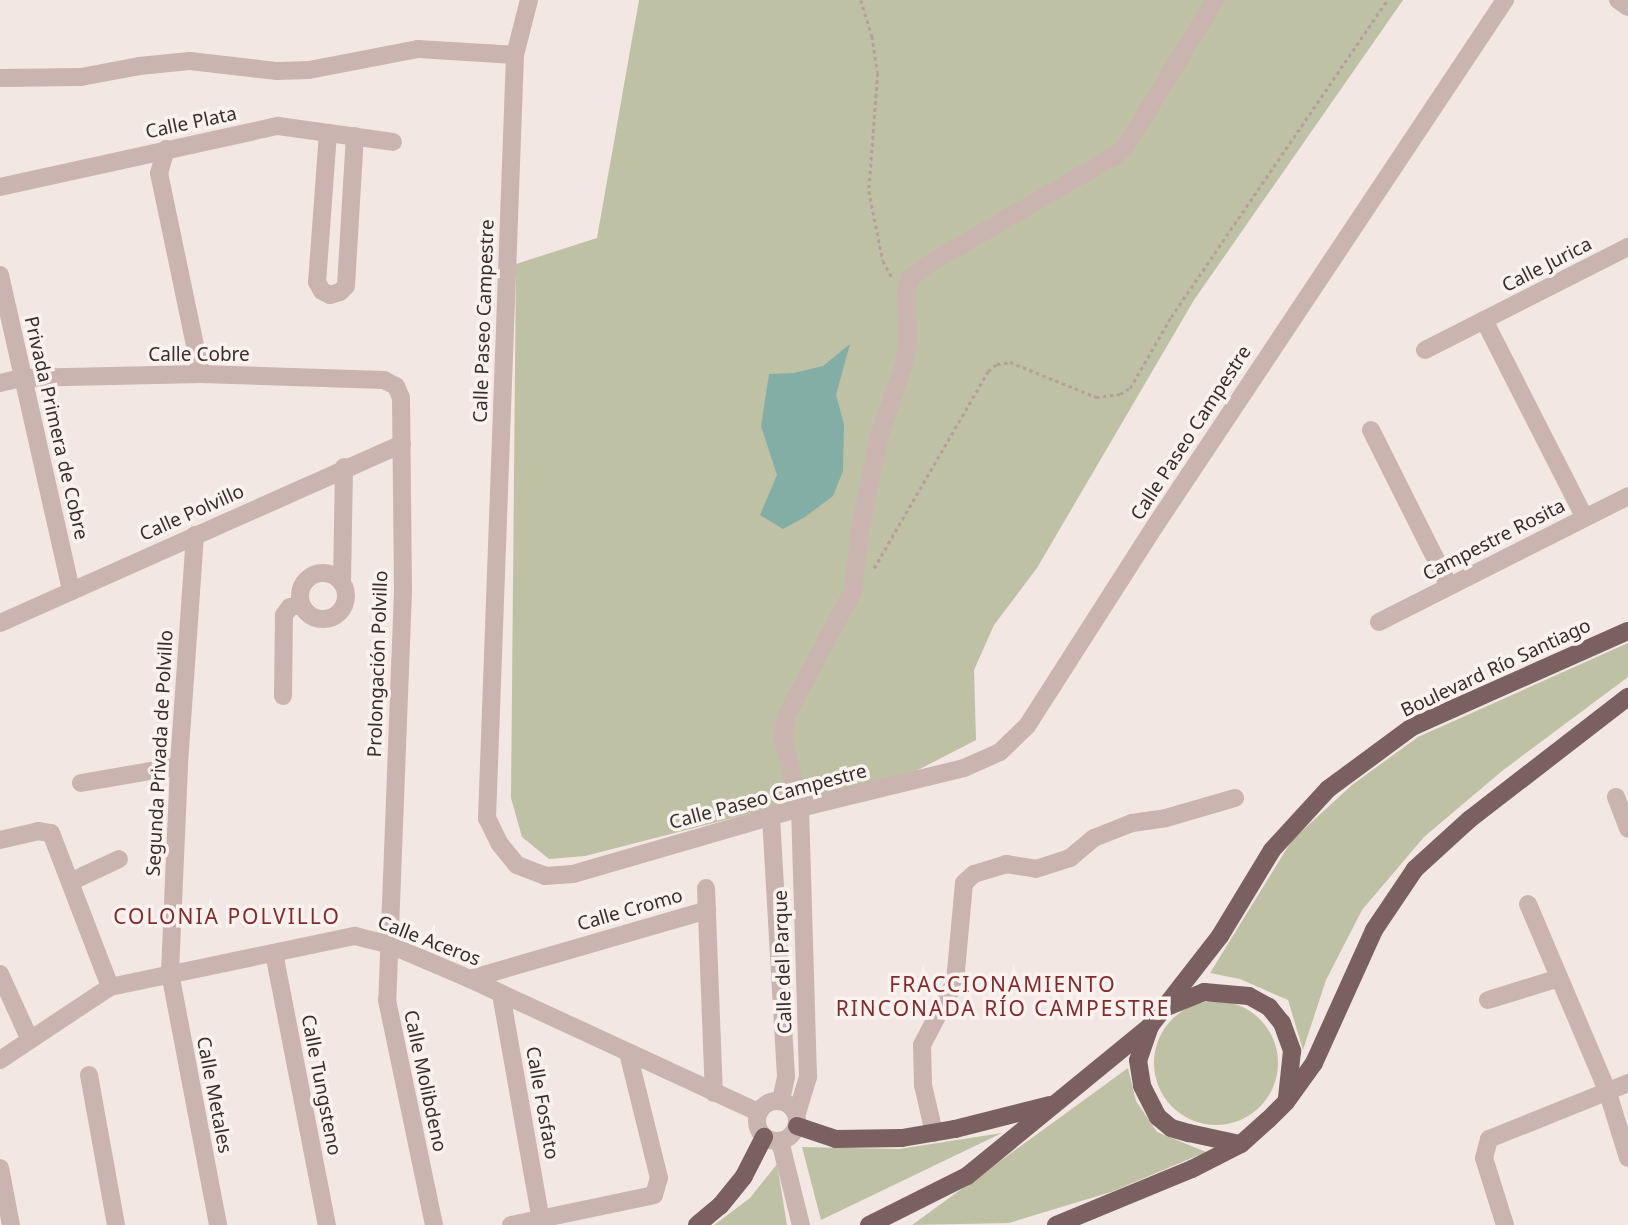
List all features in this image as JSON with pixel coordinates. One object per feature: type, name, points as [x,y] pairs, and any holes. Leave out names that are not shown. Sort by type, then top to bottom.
[{"type":"main road","name":"Boulevard Río Santiago","points":[[869,1225],[967,1176],[1150,1026],[1220,936],[1272,850],[1328,789],[1412,727],[1628,631]]},
{"type":"main road","points":[[1056,1225],[1192,1169],[1241,1144],[1286,1102],[1314,1063],[1374,930],[1415,869],[1470,820],[1628,697]]},
{"type":"main road","points":[[1167,1007],[1204,992],[1249,996],[1269,1007],[1282,1023],[1292,1051],[1286,1102]]},
{"type":"main road","points":[[1150,1026],[1138,1060],[1142,1086],[1158,1117],[1171,1128],[1241,1144]]},
{"type":"main road","points":[[797,1120],[836,1139],[902,1138],[934,1133],[1056,1103]]},
{"type":"main road","points":[[698,1225],[720,1206],[772,1139]]},
{"type":"street","name":"Calle Paseo Campestre","points":[[529,0],[515,55],[487,818],[499,843],[517,865],[545,876],[573,874],[800,808],[964,768],[1000,752],[1027,726],[1162,514],[1505,0]]},
{"type":"street","points":[[853,591],[860,530],[879,437],[904,364],[908,338],[906,292],[910,278],[927,265],[1116,155],[1126,146],[1215,0]]},
{"type":"street","points":[[1618,0],[1628,7]]},
{"type":"street","points":[[0,78],[81,77],[139,66],[190,61],[277,71],[309,70],[418,49],[515,55]]},
{"type":"street","name":"Calle Plata","points":[[0,187],[278,126],[393,142]]},
{"type":"street","points":[[328,133],[317,282],[321,291],[330,295],[340,292],[346,286],[355,136]]},
{"type":"street","points":[[166,149],[159,173],[201,374]]},
{"type":"street","points":[[130,158],[159,173]]},
{"type":"street","name":"Calle Jurica","points":[[1425,350],[1626,253]]},
{"type":"street","name":"Privada Primera de Cobre","points":[[0,275],[71,591]]},
{"type":"street","points":[[1484,320],[1585,518]]},
{"type":"street","name":"Calle Cobre","points":[[0,383],[22,378],[201,374],[384,380],[396,386]]},
{"type":"street","name":"Prolongación Polvillo","points":[[388,944],[403,591],[401,398],[396,386]]},
{"type":"street","points":[[1371,430],[1449,586]]},
{"type":"street","name":"Calle Polvillo","points":[[0,623],[344,467],[402,444]]},
{"type":"street","points":[[342,582],[329,573],[313,575],[300,591],[301,605],[317,619],[333,617],[344,606],[344,467]]},
{"type":"street","name":"Campestre Rosita","points":[[1379,622],[1628,496]]},
{"type":"street","name":"Segunda Privada de Polvillo","points":[[170,973],[179,766],[195,535]]},
{"type":"street","name":"Calle del Parque","points":[[797,1120],[808,1077],[800,808],[783,738],[786,716],[853,591]]},
{"type":"street","points":[[282,696],[284,615],[290,607],[301,605]]},
{"type":"street","points":[[81,783],[179,766]]},
{"type":"street","points":[[1616,797],[1628,829]]},
{"type":"street","points":[[934,1133],[923,1085],[922,1045],[955,982],[964,883],[974,874],[1006,864],[1036,869],[1070,858],[1094,838],[1132,823],[1166,818],[1235,798]]},
{"type":"street","name":"Calle del Parque","points":[[771,817],[786,1077],[781,1100]]},
{"type":"street","points":[[0,840],[38,831],[51,833],[110,987]]},
{"type":"street","points":[[70,882],[119,859]]},
{"type":"street","points":[[706,888],[707,910]]},
{"type":"street","points":[[1528,904],[1607,1090],[1628,1158]]},
{"type":"street","name":"Calle Cromo","points":[[471,979],[707,910],[714,1093]]},
{"type":"street","points":[[778,936],[803,935]]},
{"type":"street","name":"Calle Aceros","points":[[0,1060],[110,987],[355,936],[388,944],[471,979],[758,1112]]},
{"type":"street","name":"Calle Molibdeno","points":[[388,944],[387,1000],[434,1225]]},
{"type":"street","name":"Calle Tungsteno","points":[[274,953],[327,1225]]},
{"type":"street","name":"Calle Metales","points":[[170,973],[218,1225]]},
{"type":"street","points":[[0,974],[30,1040]]},
{"type":"street","points":[[1488,1000],[1559,978]]},
{"type":"street","name":"Calle Fosfato","points":[[500,994],[541,1220]]},
{"type":"street","points":[[511,1225],[654,1195],[659,1178],[628,1053]]},
{"type":"street","points":[[89,1075],[116,1225]]},
{"type":"street","points":[[1505,1225],[1484,1158],[1489,1139],[1628,1083]]},
{"type":"street","points":[[772,1139],[788,1138],[797,1120],[781,1100],[768,1102],[758,1112],[757,1125],[772,1139],[800,1219]]},
{"type":"street","points":[[0,1168],[12,1225]]},
{"type":"path","points":[[861,0],[872,36],[878,73],[869,191],[883,261],[890,275],[906,292]]},
{"type":"path","points":[[853,591],[870,574],[988,371],[997,364],[1010,362],[1096,397],[1120,394],[1130,388],[1171,317],[1387,0]]},
{"type":"green space","points":[[639,0],[1403,0],[1194,300],[1037,568],[994,625],[974,670],[976,740],[916,771],[585,856],[549,859],[522,837],[511,798],[516,264],[597,238]]},
{"type":"green space","points":[[1628,643],[1628,677],[1502,771],[1424,837],[1362,910],[1326,980],[1303,1050],[1288,1000],[1240,979],[1210,973],[1292,840],[1352,785],[1418,737]]},
{"type":"green space","points":[[1216,1001],[1240,1006],[1260,1019],[1273,1039],[1278,1063],[1273,1087],[1260,1107],[1240,1120],[1216,1125],[1192,1120],[1172,1107],[1159,1087],[1154,1063],[1159,1039],[1172,1019],[1192,1006]]},
{"type":"green space","points":[[1128,1068],[1136,1101],[1157,1132],[1206,1152],[1111,1192],[1009,1223],[912,1225]]},
{"type":"green space","points":[[1002,1133],[821,1220],[802,1147],[899,1149]]},
{"type":"green space","points":[[777,1164],[787,1225],[714,1225],[750,1198]]},
{"type":"water","points":[[850,344],[836,395],[844,424],[843,471],[833,496],[805,517],[783,529],[760,515],[777,475],[761,426],[769,374],[794,373],[823,366]]},
{"type":"district","name":"COLONIA POLVILLO","points":[[227,916]]},
{"type":"district","name":"FRACCIONAMIENTO RINCONADA RÍO CAMPESTRE","points":[[1003,996]]}]
